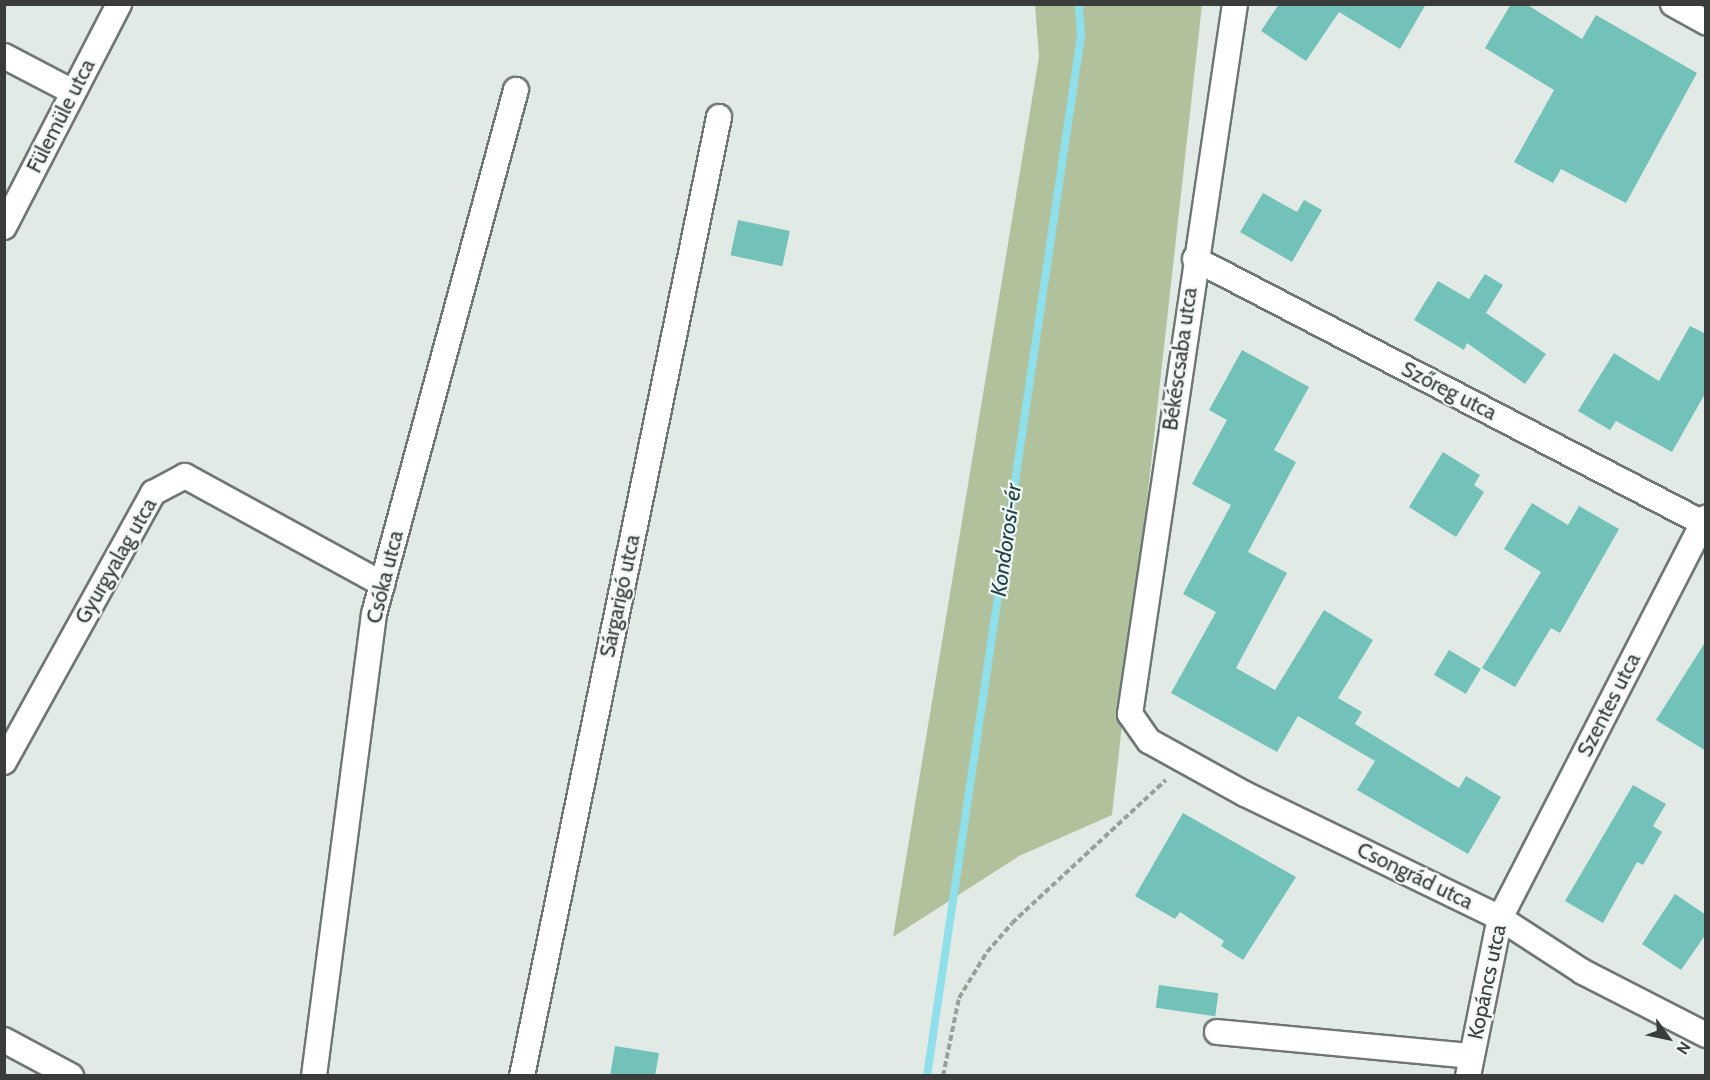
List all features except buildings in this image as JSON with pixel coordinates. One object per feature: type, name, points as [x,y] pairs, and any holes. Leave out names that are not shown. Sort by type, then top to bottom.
[{"type":"street","name":"Fülemüle utca","points":[[4,227],[119,4]]},
{"type":"street","name":"Békéscsaba utca","points":[[1130,714],[1194,259],[1235,4]]},
{"type":"street","points":[[1673,4],[1706,22]]},
{"type":"street","points":[[4,56],[74,92]]},
{"type":"street","name":"Csóka utca","points":[[314,1076],[374,614],[516,90]]},
{"type":"street","name":"Sárgarigó utca","points":[[522,1076],[719,117]]},
{"type":"street","name":"Szőreg utca","points":[[1194,259],[1704,521]]},
{"type":"street","name":"Gyurgyalag utca","points":[[4,762],[153,493],[185,476],[382,584]]},
{"type":"street","name":"Szentes utca","points":[[1513,891],[1704,521]]},
{"type":"street","name":"Csongrád utca","points":[[1130,714],[1149,741],[1204,771],[1500,918],[1582,972],[1706,1035]]},
{"type":"street","name":"Kopáncs utca","points":[[1469,1066],[1500,918],[1513,891]]},
{"type":"street","points":[[1217,1032],[1469,1066]]},
{"type":"street","points":[[4,1040],[71,1076]]},
{"type":"path","points":[[943,1076],[959,998],[970,975],[1012,922],[1168,778],[1204,771]]},
{"type":"green space","points":[[1035,5],[1202,5],[1112,815],[1019,856],[893,937],[1039,57]]},
{"type":"waterway","name":"Kondorosi-ér","points":[[927,1076],[1081,35],[1079,4]]}]
